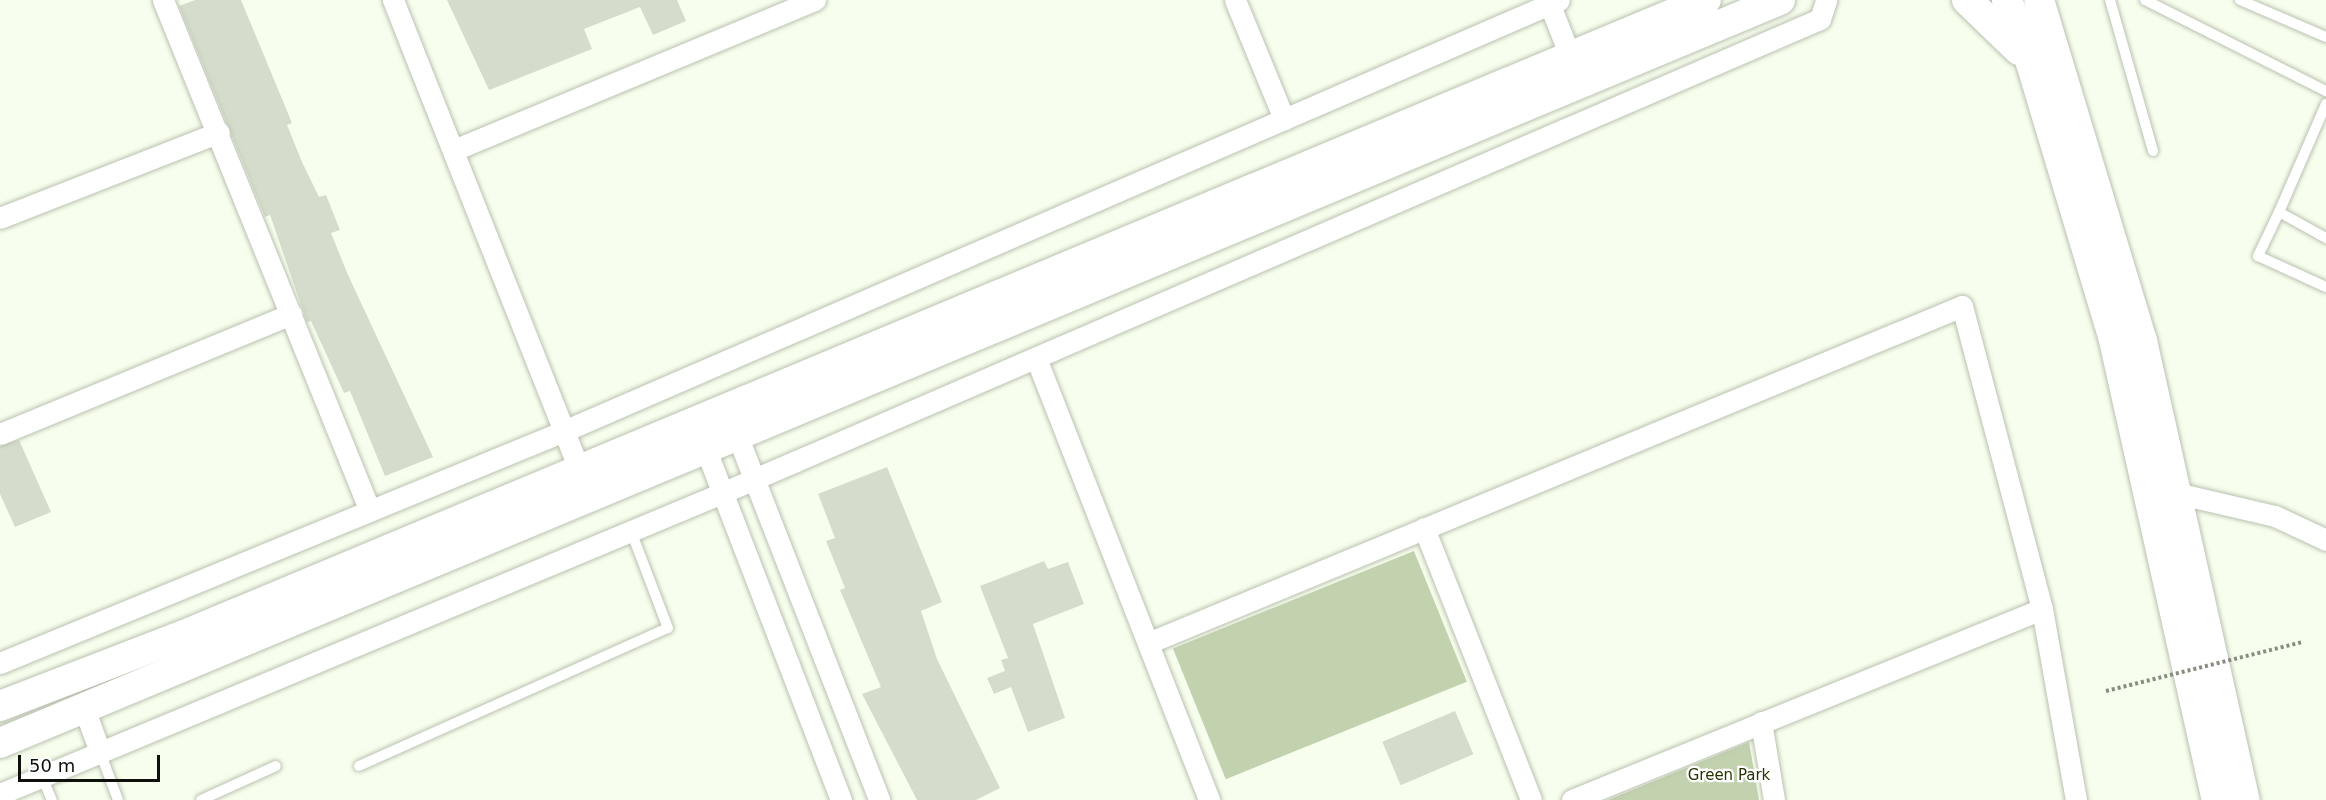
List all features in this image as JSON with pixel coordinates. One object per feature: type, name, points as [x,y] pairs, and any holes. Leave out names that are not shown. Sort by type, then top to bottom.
[{"type":"street","points":[[163,0],[219,132],[370,511]]},
{"type":"street","points":[[393,0],[579,470],[574,504]]},
{"type":"street","points":[[454,150],[815,0]]},
{"type":"street","points":[[1235,0],[1284,119]]},
{"type":"street","points":[[0,706],[579,470],[1706,0]]},
{"type":"street","points":[[0,743],[1780,0]]},
{"type":"street","points":[[0,794],[722,493],[1820,19],[1826,0]]},
{"type":"street","points":[[1967,0],[2031,63]]},
{"type":"street","points":[[2007,0],[2031,63],[2114,340],[2217,800]]},
{"type":"street","points":[[2039,0],[2142,341],[2245,800]]},
{"type":"street","points":[[0,663],[564,430],[1552,1],[1570,56]]},
{"type":"street","points":[[0,218],[219,132]]},
{"type":"street","points":[[1148,643],[1962,306],[2042,609],[2076,800]]},
{"type":"street","points":[[0,434],[291,314]]},
{"type":"street","points":[[1036,358],[1209,800]]},
{"type":"street","points":[[727,407],[879,800]]},
{"type":"street","points":[[694,421],[841,800]]},
{"type":"street","points":[[579,470],[605,491]]},
{"type":"street","points":[[2176,493],[2275,516],[2326,540]]},
{"type":"street","points":[[1424,528],[1531,800]]},
{"type":"street","points":[[1572,800],[2042,609]]},
{"type":"street","points":[[84,708],[100,752]]},
{"type":"street","points":[[1761,722],[1774,800]]},
{"type":"lane","points":[[2110,0],[2153,151]]},
{"type":"lane","points":[[2145,0],[2326,91]]},
{"type":"lane","points":[[2240,0],[2326,37]]},
{"type":"lane","points":[[2326,104],[2258,256],[2326,288]]},
{"type":"lane","points":[[2279,212],[2326,238]]},
{"type":"lane","points":[[359,766],[668,628],[631,531]]},
{"type":"lane","points":[[100,752],[118,800]]},
{"type":"lane","points":[[201,800],[276,766]]},
{"type":"lane","points":[[42,777],[52,800]]},
{"type":"path","points":[[2106,691],[2302,642]]},
{"type":"green space","points":[[1414,551],[1467,682],[1226,779],[1173,648]]},
{"type":"green space","name":"Green Park","points":[[1749,742],[1759,800],[1608,800]]},
{"type":"building","points":[[195,0],[241,0],[292,123],[287,125],[302,162],[319,197],[326,195],[340,230],[331,233],[348,275],[433,457],[385,476],[350,391],[344,393],[311,321],[307,322],[270,215],[265,217],[179,6]]},
{"type":"building","points":[[447,0],[677,0],[686,21],[653,35],[640,7],[584,29],[592,49],[489,90]]},
{"type":"building","points":[[19,440],[51,512],[15,527],[0,494],[0,446]]},
{"type":"building","points":[[887,467],[942,602],[921,611],[937,659],[1000,788],[976,800],[917,800],[862,694],[881,687],[840,590],[845,588],[826,541],[835,538],[818,494]]},
{"type":"building","points":[[1044,561],[1048,569],[1068,562],[1084,604],[1033,624],[1065,718],[1028,732],[1011,687],[994,694],[987,678],[1005,671],[1001,660],[1008,658],[980,586]]},
{"type":"building","points":[[1455,711],[1473,754],[1401,785],[1382,742]]}]
